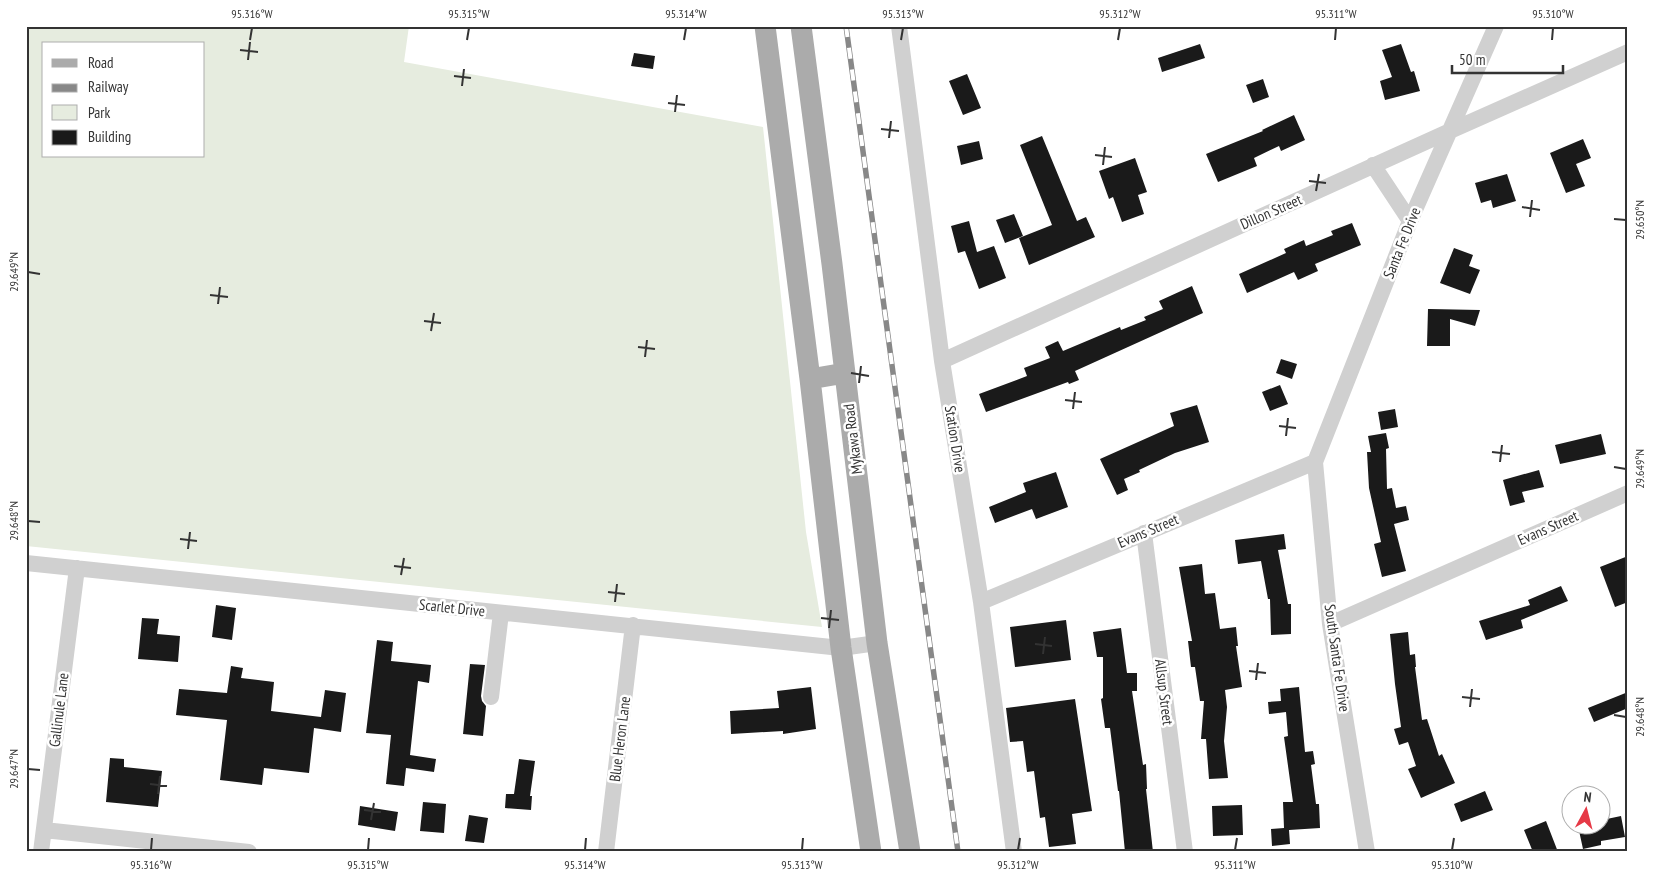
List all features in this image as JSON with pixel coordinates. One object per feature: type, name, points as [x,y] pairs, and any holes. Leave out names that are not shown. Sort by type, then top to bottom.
[{"type":"main road","points":[[765,26],[810,379],[841,648],[871,852]]},
{"type":"main road","name":"Mykawa Road","points":[[801,26],[877,643],[910,852]]},
{"type":"main road","points":[[810,379],[845,373]]},
{"type":"street","name":"Station Drive","points":[[899,26],[942,361],[981,602],[1014,852]]},
{"type":"street","name":"Santa Fe Drive","points":[[1315,462],[1410,221],[1496,26]]},
{"type":"street","name":"Dillon Street","points":[[942,361],[1373,165],[1628,52]]},
{"type":"street","points":[[1373,165],[1410,221]]},
{"type":"street","name":"Evans Street","points":[[981,602],[1315,462]]},
{"type":"street","name":"South Santa Fe Drive","points":[[1315,462],[1330,624],[1367,852]]},
{"type":"street","name":"Evans Street","points":[[1330,624],[1628,493]]},
{"type":"street","name":"Allsup Street","points":[[1144,533],[1185,852]]},
{"type":"street","name":"Scarlet Drive","points":[[26,563],[841,648],[877,643]]},
{"type":"street","name":"Gallinule Lane","points":[[42,852],[77,568]]},
{"type":"street","points":[[491,697],[501,613]]},
{"type":"street","name":"Blue Heron Lane","points":[[606,852],[634,625]]},
{"type":"street","points":[[44,830],[249,852]]},
{"type":"green space","points":[[26,26],[409,26],[404,62],[763,127],[806,532],[822,627],[26,546]]},
{"type":"building","points":[[1200,44],[1205,58],[1162,72],[1158,58]]},
{"type":"building","points":[[1401,44],[1411,72],[1414,71],[1420,91],[1385,100],[1380,81],[1392,77],[1382,50]]},
{"type":"building","points":[[634,53],[655,56],[653,69],[631,66]]},
{"type":"building","points":[[967,74],[981,108],[963,115],[949,81]]},
{"type":"building","points":[[1263,79],[1269,97],[1253,103],[1246,85]]},
{"type":"building","points":[[1294,115],[1305,140],[1281,151],[1279,146],[1254,158],[1257,166],[1218,182],[1206,154],[1263,131]]},
{"type":"building","points":[[1042,136],[1077,221],[1086,217],[1095,237],[1029,265],[1019,238],[1052,225],[1020,145]]},
{"type":"building","points":[[1583,139],[1591,158],[1576,164],[1585,186],[1566,193],[1550,153]]},
{"type":"building","points":[[979,141],[983,159],[961,165],[957,146]]},
{"type":"building","points":[[1135,158],[1147,192],[1138,195],[1144,214],[1122,222],[1113,197],[1109,199],[1099,171]]},
{"type":"building","points":[[1507,174],[1516,201],[1493,208],[1491,200],[1481,203],[1475,183]]},
{"type":"building","points":[[1014,214],[1023,236],[1005,243],[996,220]]},
{"type":"building","points":[[969,221],[977,252],[994,246],[1006,278],[979,289],[965,251],[958,253],[951,226]]},
{"type":"building","points":[[1352,223],[1361,245],[1315,264],[1318,271],[1298,280],[1294,272],[1247,293],[1239,274],[1286,253],[1284,249],[1304,240],[1306,246],[1333,235],[1331,231]]},
{"type":"building","points":[[1454,248],[1473,255],[1469,266],[1480,270],[1470,294],[1440,283]]},
{"type":"building","points":[[1192,286],[1203,313],[1075,371],[1079,380],[1069,384],[1068,382],[986,412],[979,394],[1027,376],[1024,368],[1050,358],[1045,347],[1058,341],[1063,351],[1120,327],[1121,330],[1146,320],[1144,317],[1163,309],[1159,301]]},
{"type":"building","points":[[1428,309],[1480,310],[1475,326],[1450,319],[1450,346],[1427,346]]},
{"type":"building","points":[[1281,359],[1297,364],[1292,379],[1276,373]]},
{"type":"building","points":[[1280,385],[1288,404],[1270,411],[1262,392]]},
{"type":"building","points":[[1197,405],[1209,442],[1175,453],[1139,470],[1140,472],[1124,479],[1128,490],[1117,495],[1100,459],[1174,426],[1170,413]]},
{"type":"building","points":[[1395,409],[1398,427],[1381,430],[1378,412]]},
{"type":"building","points":[[1386,433],[1389,448],[1386,449],[1387,489],[1392,488],[1396,508],[1406,506],[1409,520],[1394,524],[1406,571],[1382,577],[1374,544],[1381,542],[1369,488],[1367,452],[1371,452],[1368,436]]},
{"type":"building","points":[[1601,434],[1606,454],[1560,464],[1555,445]]},
{"type":"building","points":[[1539,470],[1544,487],[1522,492],[1525,502],[1510,506],[1503,480]]},
{"type":"building","points":[[1056,472],[1068,507],[1036,519],[1032,509],[995,523],[989,507],[1026,492],[1023,483]]},
{"type":"building","points":[[1284,534],[1286,549],[1278,550],[1288,604],[1291,604],[1291,634],[1271,635],[1270,599],[1268,599],[1261,561],[1238,564],[1235,540]]},
{"type":"building","points":[[1628,556],[1628,602],[1615,607],[1600,567]]},
{"type":"building","points":[[1202,564],[1205,594],[1215,593],[1220,629],[1236,627],[1238,646],[1236,646],[1242,687],[1225,690],[1227,707],[1224,741],[1228,778],[1209,779],[1206,739],[1201,739],[1204,701],[1200,701],[1195,667],[1191,667],[1188,641],[1192,641],[1179,567]]},
{"type":"building","points":[[1561,586],[1568,601],[1521,620],[1523,628],[1486,640],[1479,621],[1530,605],[1528,600]]},
{"type":"building","points":[[216,605],[236,608],[232,640],[212,637]]},
{"type":"building","points":[[142,618],[159,619],[157,634],[180,636],[178,662],[138,659]]},
{"type":"building","points":[[1066,620],[1071,660],[1015,667],[1010,627]]},
{"type":"building","points":[[1121,628],[1127,673],[1137,673],[1137,691],[1132,691],[1143,765],[1146,764],[1146,789],[1153,852],[1125,852],[1110,728],[1105,728],[1101,699],[1103,698],[1103,657],[1097,657],[1093,632]]},
{"type":"building","points":[[1408,632],[1410,655],[1415,654],[1422,720],[1427,719],[1439,756],[1442,754],[1455,783],[1421,798],[1408,769],[1416,766],[1408,742],[1399,745],[1394,729],[1401,727],[1390,634]]},
{"type":"building","points":[[377,640],[393,642],[391,661],[431,665],[429,683],[418,681],[410,755],[436,759],[434,772],[406,768],[404,786],[386,784],[391,735],[366,733]]},
{"type":"building","points":[[470,664],[485,665],[481,696],[486,706],[483,736],[463,734]]},
{"type":"building","points":[[231,666],[243,668],[241,678],[274,682],[271,711],[321,717],[325,690],[346,693],[341,732],[314,728],[309,773],[264,768],[262,785],[220,780],[227,720],[176,715],[179,689],[227,693]]},
{"type":"building","points":[[811,687],[816,729],[783,734],[783,731],[731,734],[730,711],[779,708],[777,691]]},
{"type":"building","points":[[1299,687],[1305,752],[1313,751],[1315,764],[1311,765],[1316,804],[1319,804],[1320,828],[1289,830],[1290,844],[1272,846],[1271,829],[1284,828],[1283,802],[1293,802],[1284,737],[1288,736],[1286,712],[1269,714],[1268,702],[1281,701],[1280,689]]},
{"type":"building","points":[[1628,692],[1628,708],[1594,722],[1588,708]]},
{"type":"building","points":[[1075,699],[1092,811],[1072,814],[1076,844],[1049,847],[1045,817],[1040,818],[1034,771],[1027,772],[1023,741],[1010,742],[1006,708]]},
{"type":"building","points":[[110,758],[124,759],[124,767],[162,771],[158,807],[106,802]]},
{"type":"building","points":[[519,759],[535,761],[530,796],[532,796],[531,810],[505,808],[506,794],[514,794]]},
{"type":"building","points":[[1485,791],[1493,810],[1461,822],[1454,804]]},
{"type":"building","points":[[423,802],[446,804],[444,833],[420,831]]},
{"type":"building","points":[[1242,805],[1243,835],[1213,836],[1212,806]]},
{"type":"building","points":[[360,806],[398,812],[395,831],[358,825]]},
{"type":"building","points":[[469,815],[488,818],[484,843],[465,841]]},
{"type":"building","points":[[1621,816],[1625,837],[1601,841],[1601,845],[1583,849],[1580,836],[1612,836],[1612,818]]},
{"type":"building","points":[[1546,821],[1558,852],[1533,852],[1524,830]]},
{"type":"railway","points":[[846,26],[958,852]]}]
